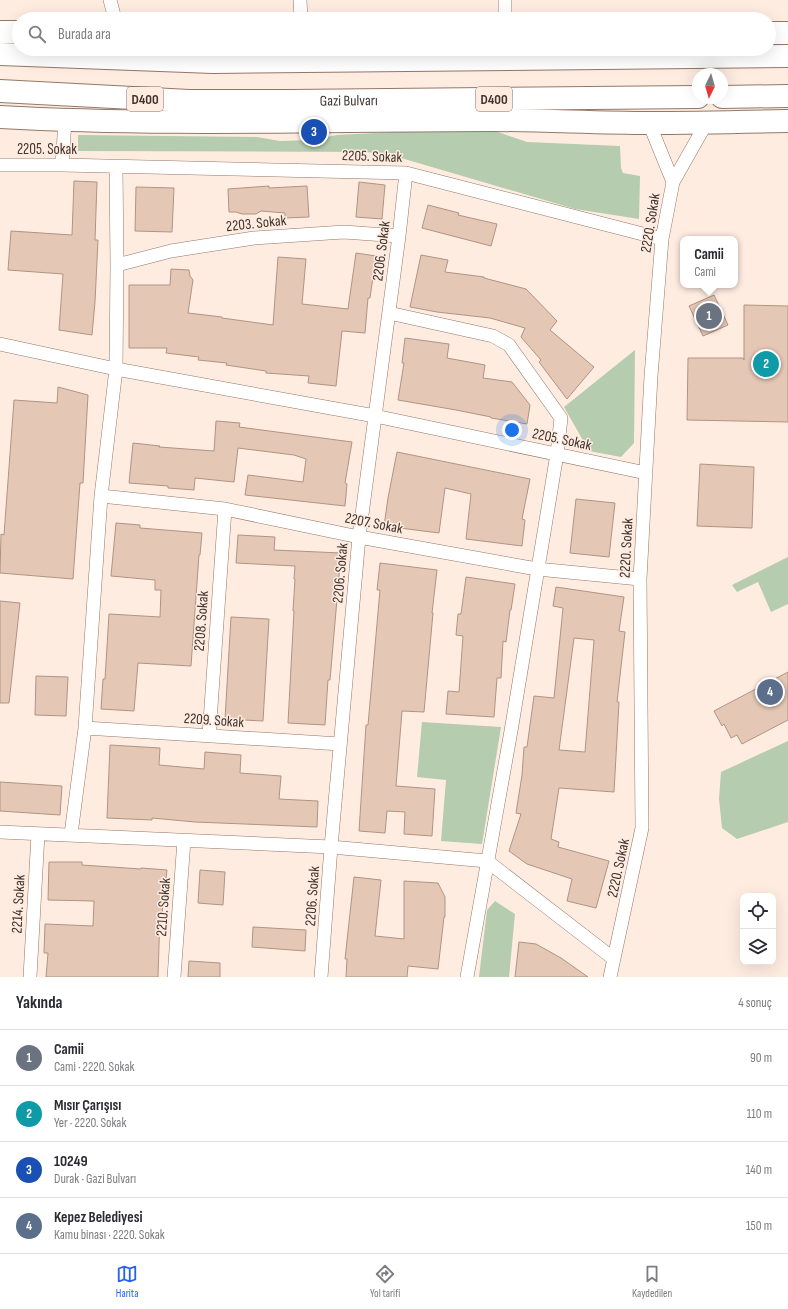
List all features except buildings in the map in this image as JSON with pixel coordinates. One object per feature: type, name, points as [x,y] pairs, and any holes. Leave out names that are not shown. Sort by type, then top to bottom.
[{"type":"highway","points":[[0,32],[12,32]]},
{"type":"highway","points":[[776,33],[788,33]]},
{"type":"highway","points":[[0,54],[12,54]]},
{"type":"highway","points":[[53,56],[213,62],[788,56]]},
{"type":"highway","points":[[192,56],[213,62],[231,56]]},
{"type":"highway","name":"Gazi Bulvarı","points":[[0,90],[189,101],[290,102],[692,97]]},
{"type":"highway","points":[[728,97],[788,96]]},
{"type":"highway","points":[[219,121],[290,102],[360,121]]},
{"type":"highway","points":[[0,117],[65,121],[492,120],[649,123],[788,122]]},
{"type":"street","points":[[110,0],[113,12]]},
{"type":"street","points":[[300,0],[301,12]]},
{"type":"street","points":[[504,12],[505,0]]},
{"type":"street","points":[[62,165],[65,121]]},
{"type":"street","points":[[673,182],[707,122]]},
{"type":"street","name":"2220. Sokak","points":[[610,977],[642,828],[640,579],[651,376],[662,239],[673,182],[649,123]]},
{"type":"street","name":"2205. Sokak","points":[[0,165],[116,166],[406,173],[662,239]]},
{"type":"street","points":[[71,834],[85,728],[102,496],[116,369],[116,166]]},
{"type":"street","name":"2206. Sokak","points":[[321,977],[331,847],[359,537],[406,173]]},
{"type":"street","name":"2203. Sokak","points":[[117,265],[171,251],[254,238],[344,232],[399,236]]},
{"type":"street","points":[[389,313],[493,336],[509,345],[561,418],[557,454],[511,731],[467,977]]},
{"type":"street","name":"2205. Sokak","points":[[0,344],[116,369],[375,416],[646,473]]},
{"type":"street","name":"2207. Sokak","points":[[102,496],[225,509],[359,537],[537,569],[640,579]]},
{"type":"street","name":"2208. Sokak","points":[[208,735],[225,509]]},
{"type":"street","name":"2209. Sokak","points":[[85,728],[340,744]]},
{"type":"street","points":[[0,832],[71,834],[331,847],[487,861],[614,959]]},
{"type":"street","name":"2214. Sokak","points":[[30,977],[38,834]]},
{"type":"street","name":"2210. Sokak","points":[[174,977],[184,840]]},
{"type":"green space","points":[[394,132],[498,132],[527,142],[620,146],[621,168],[623,173],[640,176],[639,219],[575,209],[401,158],[367,152],[78,151],[78,135],[257,137],[280,141],[311,140],[337,135]]},
{"type":"green space","points":[[635,350],[634,443],[621,457],[589,451],[564,407]]},
{"type":"green space","points":[[788,557],[788,604],[771,612],[758,582],[737,592],[732,585]]},
{"type":"green space","points":[[422,722],[501,727],[482,844],[441,841],[446,780],[417,777]]},
{"type":"green space","points":[[788,741],[788,822],[737,839],[722,828],[719,799],[721,772]]},
{"type":"green space","points":[[495,901],[515,914],[509,977],[479,977],[487,910]]},
{"type":"place","name":"10249","points":[[314,132]]},
{"type":"place","name":"Camii","points":[[709,316]]},
{"type":"place","name":"Mısır Çarışısı","points":[[766,364]]},
{"type":"place","name":"Kepez Belediyesi","points":[[770,692]]}]
